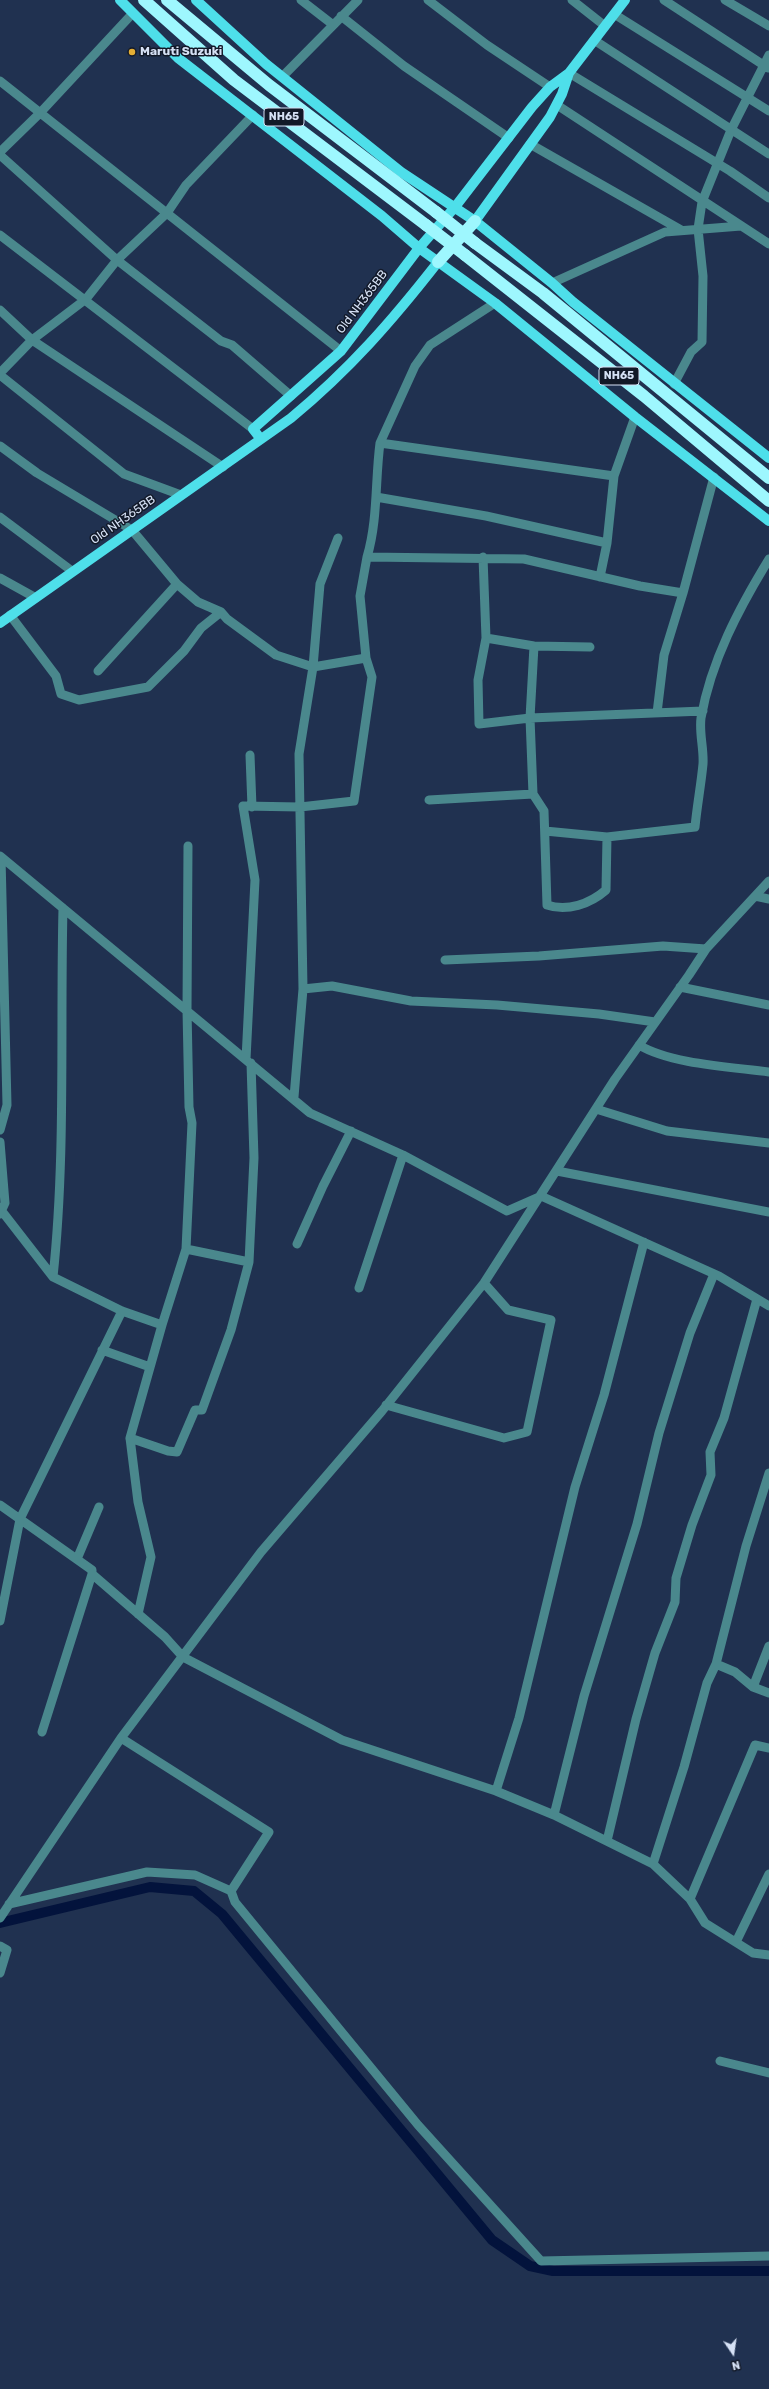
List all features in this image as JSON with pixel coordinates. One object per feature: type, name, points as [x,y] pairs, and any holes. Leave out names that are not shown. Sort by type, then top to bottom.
[{"type":"highway","name":"NH65","points":[[144,0],[234,80],[465,255],[644,396],[769,501]]},
{"type":"highway","name":"NH65","points":[[167,0],[250,70],[475,243],[543,293],[769,478]]},
{"type":"highway","points":[[438,262],[475,220]]},
{"type":"main road","points":[[120,0],[178,58],[382,216],[419,248],[495,304],[635,417],[769,521]]},
{"type":"main road","points":[[196,0],[282,77],[401,172],[475,220],[552,283],[572,302],[769,458]]},
{"type":"main road","points":[[475,220],[557,106],[569,73],[625,0]]},
{"type":"main road","name":"Old NH365BB","points":[[253,429],[341,351],[419,248],[455,207],[550,87],[569,73]]},
{"type":"main road","name":"Old NH365BB","points":[[0,623],[72,571],[223,467],[260,438],[291,418],[330,385],[378,336],[438,262]]},
{"type":"main road","points":[[253,429],[260,438]]},
{"type":"street","points":[[301,0],[332,24]]},
{"type":"street","points":[[282,77],[332,24],[358,0]]},
{"type":"street","points":[[428,0],[487,45],[550,87]]},
{"type":"street","points":[[572,0],[605,26]]},
{"type":"street","points":[[664,0],[767,67]]},
{"type":"street","points":[[726,0],[769,26]]},
{"type":"street","points":[[133,13],[0,154],[117,260],[220,341],[232,345],[291,396]]},
{"type":"street","points":[[614,14],[769,111]]},
{"type":"street","points":[[340,16],[404,66],[509,138]]},
{"type":"street","points":[[594,40],[769,154]]},
{"type":"street","points":[[674,384],[691,352],[702,342],[703,276],[698,229],[702,202],[731,130],[748,97],[767,67],[769,55]]},
{"type":"street","points":[[569,73],[717,163],[769,198]]},
{"type":"street","points":[[0,81],[341,351]]},
{"type":"street","points":[[557,106],[702,202],[769,244]]},
{"type":"street","points":[[181,495],[124,474],[0,374],[32,340],[86,299],[117,260],[167,213],[186,185],[253,115]]},
{"type":"street","points":[[530,144],[681,230]]},
{"type":"street","points":[[552,283],[665,232],[741,226]]},
{"type":"street","points":[[0,235],[47,272],[86,299],[253,429]]},
{"type":"street","points":[[130,1438],[168,1451],[177,1452],[195,1410],[202,1410],[230,1330],[249,1262],[254,1158],[249,1061],[255,880],[242,806],[300,807],[354,801],[372,677],[366,658],[360,596],[367,557],[374,533],[376,497],[375,481],[380,443],[415,366],[430,345],[495,304]]},
{"type":"street","points":[[0,310],[32,340],[223,467]]},
{"type":"street","points":[[600,577],[607,543],[614,476],[635,417]]},
{"type":"street","points":[[380,443],[614,476]]},
{"type":"street","points":[[0,446],[37,473],[132,530],[178,584],[198,602],[221,612],[227,619],[276,655],[313,667],[366,658]]},
{"type":"street","points":[[656,713],[664,655],[683,593],[714,477]]},
{"type":"street","points":[[376,497],[486,516],[607,543]]},
{"type":"street","points":[[0,517],[72,571]]},
{"type":"street","points":[[294,1097],[303,989],[299,754],[313,667],[320,584],[338,538]]},
{"type":"street","points":[[367,557],[482,557],[524,559],[600,577],[683,593]]},
{"type":"street","points":[[482,557],[486,638],[478,680],[479,724],[530,718],[703,711]]},
{"type":"street","points":[[545,831],[607,837],[695,828],[703,763],[701,720],[703,711],[722,648],[747,594],[769,558]]},
{"type":"street","points":[[0,578],[36,598]]},
{"type":"street","points":[[98,671],[178,584]]},
{"type":"street","points":[[10,615],[56,676],[61,694],[79,700],[148,687],[184,651],[202,628],[221,612]]},
{"type":"street","points":[[486,638],[534,646],[590,647]]},
{"type":"street","points":[[534,646],[530,718],[533,794],[544,811],[547,905],[558,909],[591,901],[606,890],[607,837]]},
{"type":"street","points":[[250,755],[252,807]]},
{"type":"street","points":[[429,800],[533,794]]},
{"type":"street","points":[[138,1614],[151,1557],[138,1502],[130,1438],[162,1325],[186,1249],[192,1123],[189,1107],[187,1010],[188,846]]},
{"type":"street","points":[[0,857],[294,1097],[310,1113],[403,1155],[507,1211],[541,1196],[714,1274],[769,1306]]},
{"type":"street","points":[[0,857],[7,1105],[0,1130]]},
{"type":"street","points":[[0,1918],[121,1738],[184,1657],[261,1552],[386,1405],[484,1283],[596,1108],[706,949],[769,881]]},
{"type":"street","points":[[755,896],[769,899]]},
{"type":"street","points":[[53,1277],[59,1222],[62,1128],[61,1024],[63,908]]},
{"type":"street","points":[[445,960],[539,956],[663,946],[706,949]]},
{"type":"street","points":[[303,989],[332,986],[411,1001],[497,1005],[599,1014],[655,1022]]},
{"type":"street","points":[[680,988],[769,1005]]},
{"type":"street","points":[[639,1045],[648,1051],[695,1062],[769,1072]]},
{"type":"street","points":[[596,1108],[667,1131],[769,1143]]},
{"type":"street","points":[[297,1244],[322,1186],[350,1131]]},
{"type":"street","points":[[0,1142],[5,1203],[1,1212],[53,1277],[122,1311],[162,1325]]},
{"type":"street","points":[[359,1288],[403,1155]]},
{"type":"street","points":[[557,1171],[769,1212]]},
{"type":"street","points":[[496,1791],[519,1718],[575,1487],[604,1395],[644,1242]]},
{"type":"street","points":[[186,1249],[249,1262]]},
{"type":"street","points":[[554,1815],[584,1696],[637,1524],[659,1433],[690,1333],[714,1274]]},
{"type":"street","points":[[386,1405],[504,1438],[527,1432],[551,1320],[508,1310],[484,1283]]},
{"type":"street","points":[[607,1841],[636,1719],[655,1653],[675,1602],[676,1578],[692,1525],[711,1475],[710,1452],[724,1418],[757,1299]]},
{"type":"street","points":[[0,1621],[20,1519],[122,1311]]},
{"type":"street","points":[[102,1350],[150,1367]]},
{"type":"street","points":[[653,1864],[684,1767],[708,1683],[716,1664],[746,1546],[769,1473]]},
{"type":"street","points":[[0,1505],[92,1570],[92,1574],[184,1657],[342,1740],[496,1791],[554,1815],[653,1864],[690,1899],[705,1923],[753,1953],[769,1956]]},
{"type":"street","points":[[78,1559],[99,1507]]},
{"type":"street","points":[[42,1732],[92,1574]]},
{"type":"street","points":[[753,1687],[769,1646]]},
{"type":"street","points":[[716,1664],[735,1672],[753,1687],[769,1692]]},
{"type":"street","points":[[121,1738],[269,1832],[231,1891]]},
{"type":"street","points":[[690,1899],[755,1745],[769,1748]]},
{"type":"street","points":[[0,1908],[10,1904],[147,1872],[195,1876],[231,1891],[235,1902],[418,2125],[540,2261],[769,2256]]},
{"type":"street","points":[[736,1942],[769,1874]]},
{"type":"street","points":[[0,1946],[7,1950],[0,1973]]},
{"type":"street","points":[[720,2061],[769,2072]]},
{"type":"waterway","points":[[0,1923],[150,1887],[194,1891],[222,1914],[492,2240],[530,2266],[553,2271],[769,2271]]},
{"type":"place","name":"Maruti Suzuki","points":[[132,52]]}]
